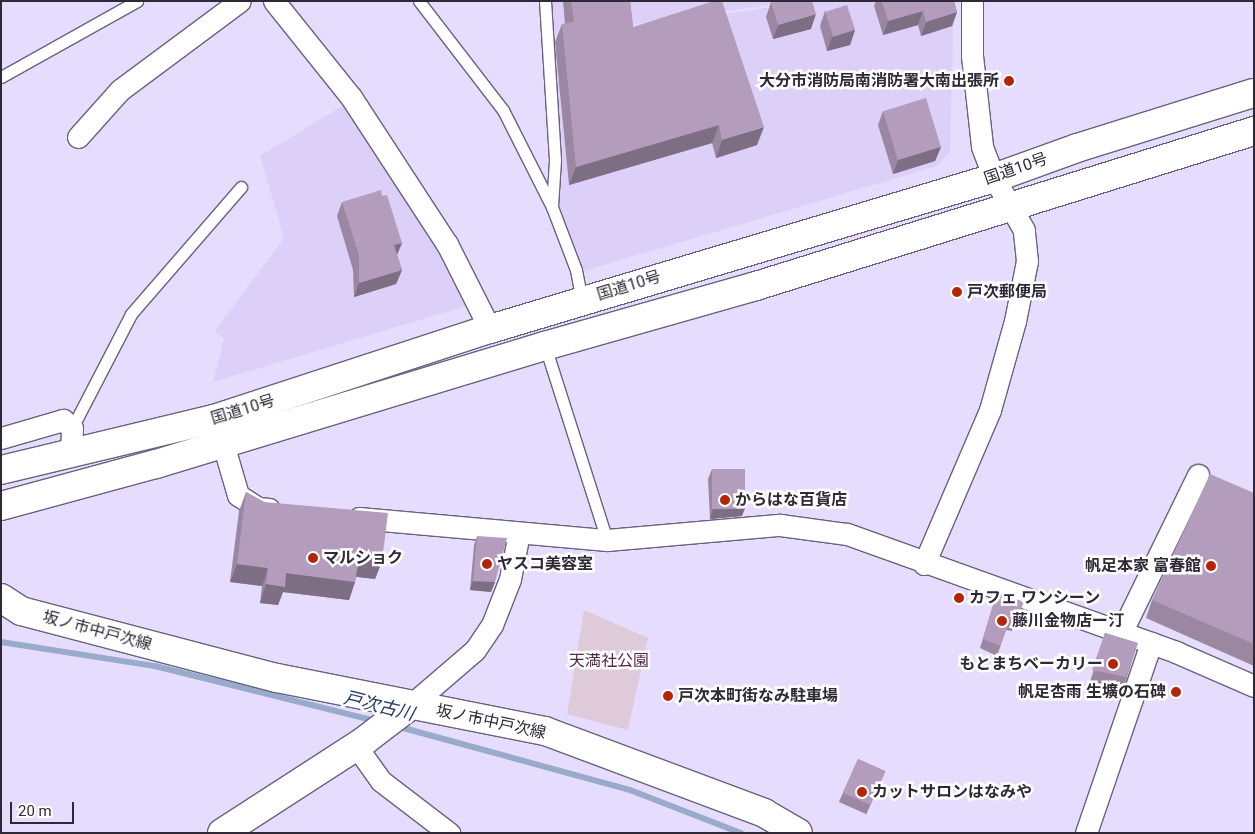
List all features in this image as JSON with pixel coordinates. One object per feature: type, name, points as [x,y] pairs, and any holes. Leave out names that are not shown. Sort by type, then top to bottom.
[{"type":"main road","name":"国道10号","points":[[1,470],[71,440],[214,419],[490,329],[994,178],[1077,148],[1254,93]]},
{"type":"main road","name":"国道10号","points":[[1,506],[224,444],[545,346],[1012,208],[1254,131]]},
{"type":"main road","name":"坂ノ市中戸次線","points":[[1,598],[21,611],[404,711],[545,731],[764,814],[798,833]]},
{"type":"main road","points":[[222,833],[360,744],[404,711]]},
{"type":"street","points":[[78,137],[120,90],[240,1]]},
{"type":"street","points":[[274,1],[351,97],[447,244],[490,329]]},
{"type":"street","points":[[924,564],[990,410],[1015,321],[1026,261],[1024,230],[994,178],[982,146],[977,112],[972,1]]},
{"type":"street","points":[[214,419],[224,444],[238,495],[258,508],[287,511]]},
{"type":"street","points":[[6,434],[63,420],[71,440]]},
{"type":"street","points":[[1121,633],[1198,475]]},
{"type":"street","points":[[335,515],[608,540],[780,525],[846,534],[924,564],[1151,643],[1254,686]]},
{"type":"street","points":[[404,711],[475,650],[492,625],[510,580],[519,533]]},
{"type":"street","points":[[1086,833],[1151,643]]},
{"type":"street","points":[[360,744],[381,781],[449,833]]},
{"type":"lane","points":[[1,77],[137,1]]},
{"type":"lane","points":[[419,1],[503,110],[552,207],[576,270],[582,301]]},
{"type":"lane","points":[[545,1],[556,160],[552,207]]},
{"type":"lane","points":[[71,440],[130,314],[241,187]]},
{"type":"lane","points":[[545,346],[608,540]]},
{"type":"shaded area","points":[[550,1],[798,1],[552,36]]},
{"type":"shaded area","points":[[814,1],[954,1],[950,152],[937,166],[584,271],[557,204],[561,164],[552,39]]},
{"type":"shaded area","points":[[344,105],[429,235],[466,306],[213,382],[224,339],[215,331],[284,238],[260,156]]},
{"type":"green space","name":"天満社公園","points":[[584,610],[648,638],[628,730],[567,714]]},
{"type":"building","points":[[571,1],[630,1],[633,27],[714,1],[722,1],[764,127],[722,140],[719,125],[576,167],[562,24],[574,22]]},
{"type":"building","points":[[812,1],[816,14],[778,25],[771,2]]},
{"type":"building","points":[[882,1],[954,1],[957,12],[926,22],[923,11],[888,21]]},
{"type":"building","points":[[847,5],[855,30],[833,37],[825,12]]},
{"type":"building","points":[[926,98],[941,147],[898,160],[883,111]]},
{"type":"building","points":[[381,190],[382,196],[387,195],[402,243],[394,245],[402,270],[359,283],[359,255],[342,202]]},
{"type":"building","name":"からはな百貨店","points":[[712,469],[745,469],[745,509],[712,509]]},
{"type":"building","name":"帆足本家 富春館","points":[[1210,474],[1254,493],[1254,644],[1152,600]]},
{"type":"building","points":[[246,492],[264,502],[388,513],[382,561],[359,558],[355,582],[286,573],[285,587],[266,584],[268,568],[237,564]]},
{"type":"building","name":"ヤスコ美容室","points":[[477,536],[507,538],[495,582],[473,581]]},
{"type":"building","name":"藤川金物店ー汀","points":[[997,592],[1024,602],[1016,621],[1010,620],[1000,646],[983,639]]},
{"type":"building","points":[[1105,633],[1138,643],[1126,677],[1092,670]]},
{"type":"building","name":"カットサロンはなみや","points":[[858,759],[885,771],[870,805],[843,793]]},
{"type":"waterway","name":"戸次古川","points":[[1,642],[155,666],[376,721]]},
{"type":"waterway","name":"戸次古川","points":[[396,726],[630,790],[741,833]]},
{"type":"place","name":"大分市消防局南消防署大南出張所","points":[[1009,81]]},
{"type":"place","name":"戸次郵便局","points":[[957,292]]},
{"type":"place","name":"からはな百貨店","points":[[725,500]]},
{"type":"place","name":"マルショク","points":[[313,558]]},
{"type":"place","name":"ヤスコ美容室","points":[[487,564]]},
{"type":"place","name":"帆足本家 富春館","points":[[1211,566]]},
{"type":"place","name":"カフェ ワンシーン","points":[[959,598]]},
{"type":"place","name":"藤川金物店ー汀","points":[[1002,621]]},
{"type":"place","name":"もとまちベーカリー","points":[[1113,664]]},
{"type":"place","name":"帆足杏雨 生壙の石碑","points":[[1176,692]]},
{"type":"place","name":"戸次本町街なみ駐車場","points":[[668,696]]},
{"type":"place","name":"カットサロンはなみや","points":[[862,792]]}]
